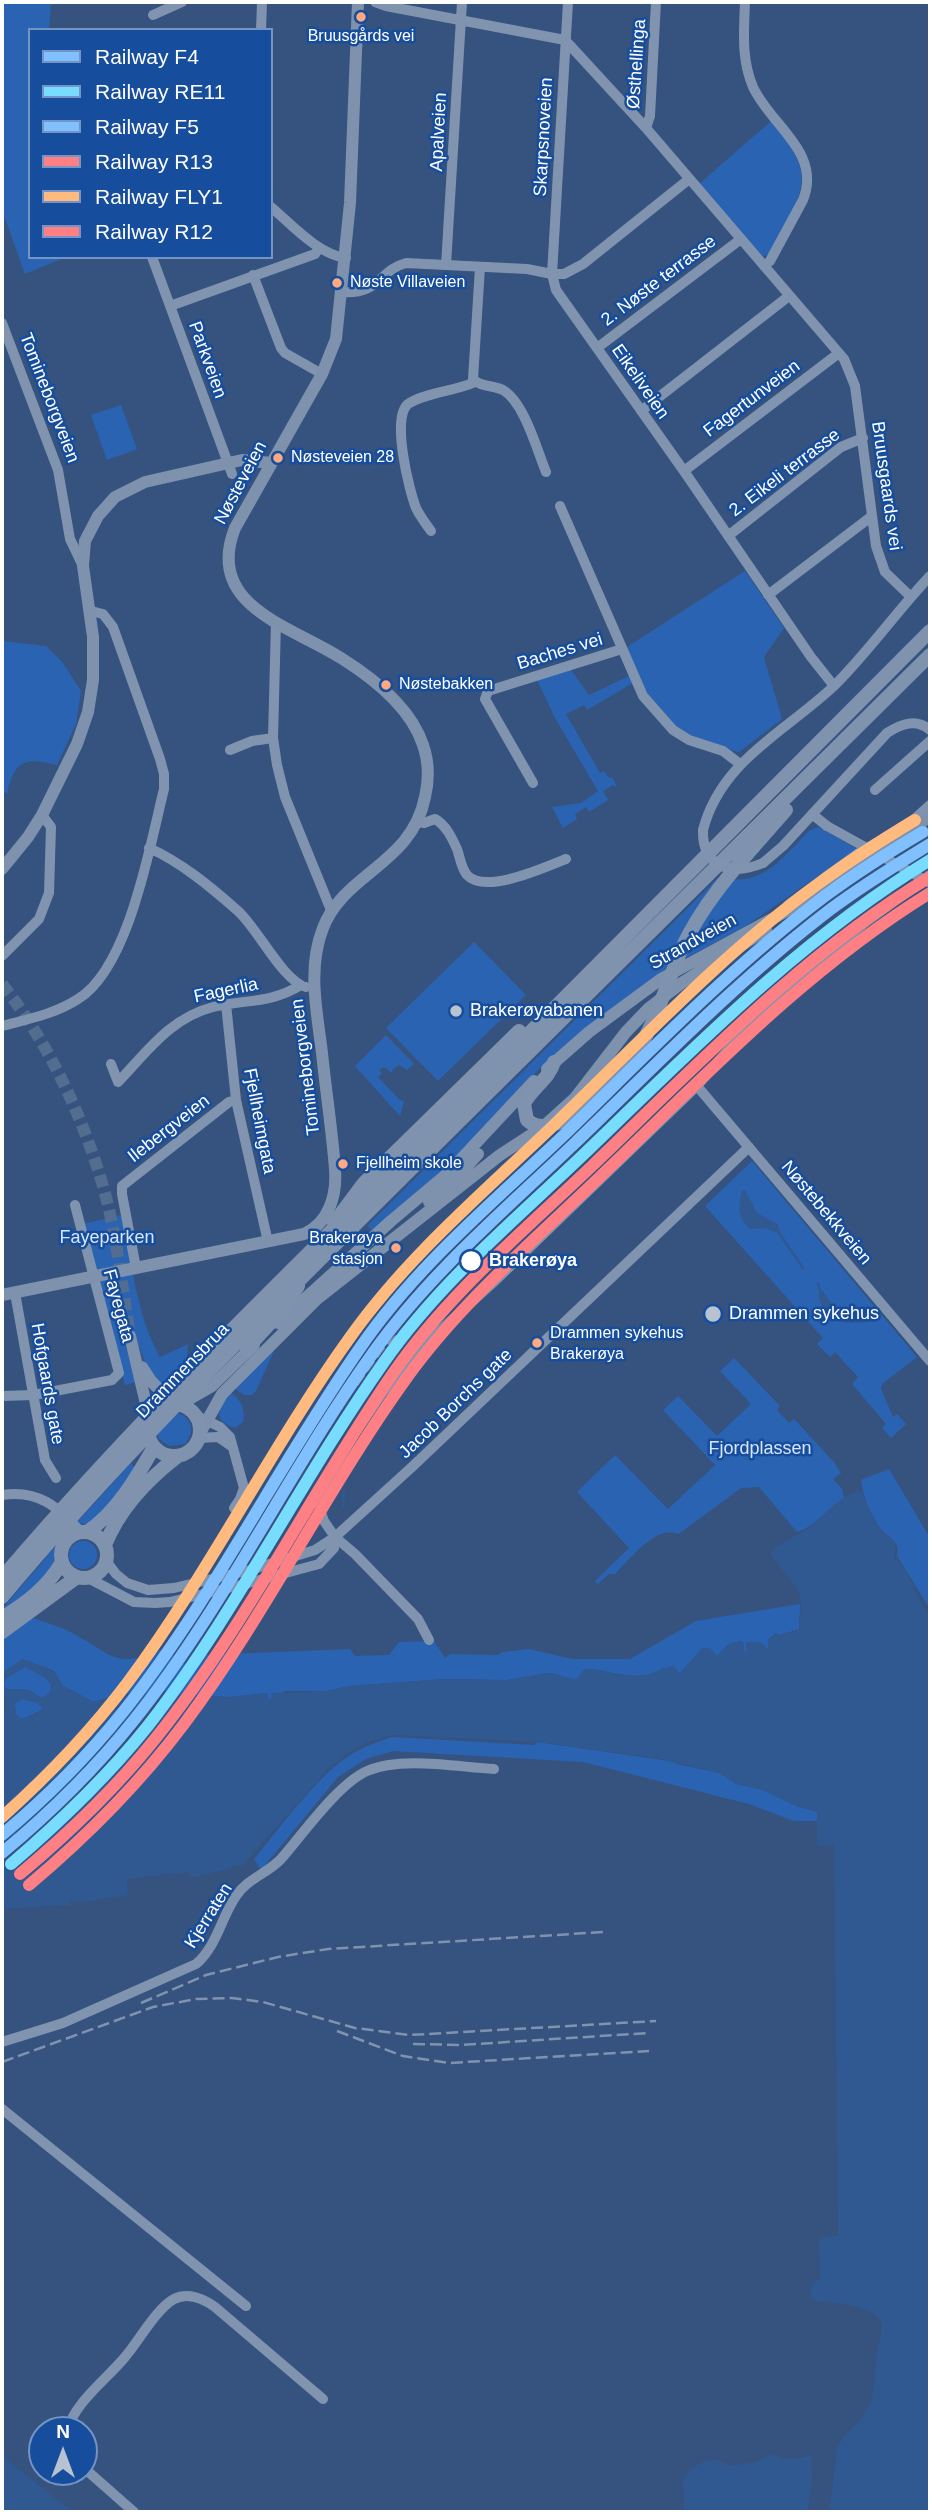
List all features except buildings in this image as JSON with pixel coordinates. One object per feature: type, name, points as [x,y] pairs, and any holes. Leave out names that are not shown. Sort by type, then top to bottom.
[{"type":"highway","points":[[396,1175],[568,994],[930,631]]},
{"type":"highway","points":[[396,1175],[930,655]]},
{"type":"highway","points":[[554,1062],[551,1072],[524,1104],[527,1120],[534,1125],[543,1127],[554,1124],[579,1110],[613,1082],[634,1056],[655,1017],[681,950],[695,921],[713,894],[865,720]]},
{"type":"highway","points":[[247,1350],[284,1308],[320,1245],[364,1183],[496,1052],[551,1002],[568,994]]},
{"type":"highway","name":"Drammensbrua","points":[[2,1578],[76,1493],[166,1397],[396,1175]]},
{"type":"highway","name":"Drammensbrua","points":[[2,1597],[157,1424],[396,1175]]},
{"type":"highway","points":[[2,1632],[82,1578],[100,1572],[106,1561],[105,1545],[112,1528],[145,1485],[178,1456],[193,1448],[199,1436],[201,1418],[188,1408],[176,1404],[159,1409],[149,1421],[148,1435],[154,1447],[167,1455],[178,1456]]},
{"type":"highway","points":[[82,1578],[67,1572],[62,1562],[61,1551],[66,1541],[102,1521],[130,1485],[154,1447]]},
{"type":"highway","points":[[84,1532],[97,1536],[105,1545]]},
{"type":"highway","points":[[2,1618],[54,1577],[62,1562]]},
{"type":"main road","name":"Nøsteveien","points":[[307,986],[331,910],[402,846],[417,822],[425,801],[428,766],[423,742],[411,720],[379,686],[355,667],[260,613],[243,598],[231,578],[228,565],[232,534],[322,374],[336,339],[346,258],[358,2]]},
{"type":"main road","points":[[2,869],[42,816],[77,744],[88,712],[93,665],[91,611],[83,566],[85,541],[103,509],[115,497],[145,482],[232,466],[268,468]]},
{"type":"main road","name":"Strandveien","points":[[492,1126],[554,1062],[589,1032],[661,979],[805,901],[927,821]]},
{"type":"main road","name":"Strandveien","points":[[201,1418],[306,1309],[499,1155],[543,1127],[589,1082],[626,1032],[649,1008],[683,982],[892,852],[927,821]]},
{"type":"main road","name":"Tomineborgveien","points":[[8,1294],[268,1242],[304,1234],[317,1227],[331,1205],[335,1189],[335,1169],[307,986]]},
{"type":"main road","points":[[387,1226],[394,1225],[414,1213],[428,1213],[428,1203],[468,1165],[490,1139],[492,1126]]},
{"type":"main road","points":[[149,1421],[130,1336],[154,1386],[176,1404],[212,1386],[247,1350],[319,1285],[448,1173],[492,1126]]},
{"type":"street","points":[[153,15],[182,2]]},
{"type":"street","points":[[261,28],[262,2]]},
{"type":"street","points":[[375,2],[565,40]]},
{"type":"street","name":"Apalveien","points":[[446,265],[462,2]]},
{"type":"street","name":"Skarpsnoveien","points":[[552,274],[568,2]]},
{"type":"street","name":"Østhellinga","points":[[646,128],[650,116],[656,2]]},
{"type":"street","points":[[746,2],[744,52],[750,77],[766,107],[800,150],[807,169],[803,200],[770,261],[764,265]]},
{"type":"street","name":"Bruusgaards vei","points":[[565,40],[646,128],[839,353],[851,371],[863,438],[872,516],[882,565],[885,572],[911,597]]},
{"type":"street","points":[[342,292],[371,288],[403,263],[564,274],[583,264],[688,180]]},
{"type":"street","points":[[273,209],[319,248],[332,256],[346,258]]},
{"type":"street","name":"2. Nøste terrasse","points":[[597,348],[741,239]]},
{"type":"street","points":[[170,306],[315,254],[319,248]]},
{"type":"street","name":"Parkveien","points":[[153,259],[232,466]]},
{"type":"street","points":[[475,382],[472,373],[480,267]]},
{"type":"street","name":"Eikeliveien","points":[[552,274],[556,290],[834,686]]},
{"type":"street","points":[[253,275],[285,354],[322,374]]},
{"type":"street","points":[[641,411],[789,296]]},
{"type":"street","name":"Tomineborgveien","points":[[2,323],[58,470],[70,540],[83,566]]},
{"type":"street","name":"Fagertunveien","points":[[684,471],[839,353]]},
{"type":"street","points":[[430,531],[420,516],[412,494],[401,433],[401,414],[411,402],[475,382],[503,391],[512,398],[526,422],[546,472]]},
{"type":"street","name":"2. Eikeli terrasse","points":[[728,536],[841,447],[863,438]]},
{"type":"street","name":"Baches vei","points":[[560,506],[638,686],[663,721],[685,737],[723,751],[740,764]]},
{"type":"street","points":[[768,595],[872,516]]},
{"type":"street","points":[[930,576],[834,686],[740,764],[716,796],[703,830],[705,848],[710,858],[720,865],[738,870],[763,863],[783,846],[887,733],[908,723],[919,724],[930,730]]},
{"type":"street","points":[[2,1026],[54,1012],[80,998],[97,981],[124,936],[164,789],[164,774],[113,627],[103,614],[91,611]]},
{"type":"street","points":[[276,622],[274,738],[285,797],[331,910]]},
{"type":"street","name":"Baches vei","points":[[533,783],[485,699],[488,691],[622,649]]},
{"type":"street","points":[[230,750],[252,741],[274,738]]},
{"type":"street","points":[[874,790],[930,741]]},
{"type":"street","points":[[749,931],[854,856],[918,818],[930,805]]},
{"type":"street","points":[[812,814],[827,826],[930,883]]},
{"type":"street","points":[[2,956],[39,919],[49,894],[51,827],[42,816]]},
{"type":"street","points":[[417,822],[424,823],[435,818],[441,822],[455,845],[464,870],[469,877],[477,881],[515,878],[566,859]]},
{"type":"street","points":[[897,831],[927,821]]},
{"type":"street","name":"Tomineborgveien","points":[[149,848],[168,856],[240,912],[291,978],[307,986]]},
{"type":"street","points":[[429,1640],[418,1619],[402,1601],[335,1537],[320,1510],[320,1496],[324,1486],[355,1433],[414,1354],[496,1280],[697,1086],[737,1037],[783,992],[866,922],[930,875]]},
{"type":"street","name":"Fagerlia","points":[[111,1064],[118,1082],[173,1024],[190,1014],[226,1004],[279,997],[307,986]]},
{"type":"street","name":"Fjellheimgata","points":[[226,1004],[236,1100],[268,1242]]},
{"type":"street","name":"Nøstebekkveien","points":[[697,1086],[930,1361]]},
{"type":"street","name":"Ilebergveien","points":[[136,1268],[122,1186],[229,1102],[236,1100]]},
{"type":"street","name":"Jacob Borchs gate","points":[[106,1561],[116,1574],[133,1586],[148,1590],[174,1588],[306,1554],[335,1537],[749,1147]]},
{"type":"street","name":"Fayegata","points":[[34,1395],[112,1380],[118,1376],[119,1370],[75,1205]]},
{"type":"street","name":"Hofgaards gate","points":[[8,1294],[34,1395],[45,1460],[56,1478]]},
{"type":"street","points":[[2,1396],[34,1395]]},
{"type":"street","points":[[201,1418],[226,1432],[244,1488],[234,1508]]},
{"type":"street","points":[[199,1436],[218,1437],[231,1447]]},
{"type":"street","points":[[2,1495],[28,1493],[44,1500],[84,1532]]},
{"type":"street","points":[[56,1510],[66,1541]]},
{"type":"street","name":"Jacob Borchs gate","points":[[82,1578],[134,1602],[170,1602],[281,1576],[319,1564],[334,1548],[335,1537]]},
{"type":"street","name":"Kjerraten","points":[[2,2042],[63,2023],[196,1964],[207,1953],[237,1894],[272,1868],[343,1788],[366,1772],[387,1765],[419,1764],[494,1769]]},
{"type":"street","points":[[2,2109],[246,2306]]},
{"type":"street","points":[[74,2416],[94,2389],[121,2362],[169,2302],[183,2296],[201,2298],[215,2306],[323,2399]]},
{"type":"street","points":[[98,2480],[134,2512]]},
{"type":"green space","points":[[2,2],[51,2],[49,28],[28,28],[28,259],[61,259],[25,274],[2,210]]},
{"type":"green space","points":[[771,121],[797,157],[801,186],[790,216],[769,254],[765,256],[760,255],[699,184]]},
{"type":"green space","points":[[121,405],[137,449],[107,460],[91,415]]},
{"type":"green space","points":[[745,571],[784,628],[764,657],[782,719],[739,752],[694,737],[666,718],[645,690],[624,649]]},
{"type":"green space","points":[[2,641],[46,646],[63,663],[81,691],[76,724],[57,765],[37,761],[23,764],[13,774],[7,794],[2,791]]},
{"type":"green space","points":[[569,667],[589,695],[629,676],[633,683],[587,710],[584,705],[566,714],[600,773],[604,771],[609,778],[612,777],[617,787],[613,785],[603,791],[608,800],[589,812],[586,807],[575,814],[577,819],[563,828],[552,807],[581,803],[598,791],[555,718],[536,678]]},
{"type":"green space","points":[[819,827],[857,849],[746,926],[667,968],[636,991],[541,1067],[425,1187],[372,1230],[367,1226],[719,877],[743,879],[763,873],[809,831]]},
{"type":"green space","name":"Brakerøyabanen","points":[[474,942],[526,995],[438,1081],[386,1028]]},
{"type":"green space","points":[[386,1035],[414,1064],[407,1070],[399,1065],[392,1073],[384,1067],[379,1070],[382,1073],[378,1077],[404,1102],[400,1116],[355,1066]]},
{"type":"green space","points":[[752,1161],[917,1357],[882,1384],[881,1389],[893,1417],[897,1414],[906,1424],[891,1438],[882,1428],[886,1424],[852,1384],[858,1377],[835,1352],[830,1357],[817,1344],[823,1338],[705,1206]]},
{"type":"green space","name":"Fayeparken","points":[[122,1215],[140,1306],[160,1357],[188,1344],[186,1365],[163,1388],[147,1368],[135,1335],[123,1337],[136,1382],[125,1385],[82,1224]]},
{"type":"green space","points":[[271,1349],[274,1351],[256,1391],[252,1395],[244,1395],[234,1388]]},
{"type":"green space","name":"Fjordplassen","points":[[734,1358],[780,1406],[777,1410],[789,1423],[794,1419],[834,1462],[841,1473],[833,1479],[842,1489],[844,1498],[810,1526],[797,1532],[759,1487],[741,1488],[680,1533],[669,1532],[652,1539],[615,1574],[609,1574],[598,1584],[595,1581],[629,1548],[577,1492],[615,1455],[668,1509],[715,1465],[663,1410],[678,1396],[717,1436],[751,1404],[720,1371]]},
{"type":"green space","points":[[230,1392],[240,1402],[244,1413],[243,1422],[235,1428],[222,1421],[219,1413]]},
{"type":"green space","points":[[178,1413],[189,1422],[190,1435],[185,1444],[169,1446],[159,1439],[157,1434]]},
{"type":"green space","points":[[131,1463],[135,1468],[107,1508],[86,1525],[77,1522]]},
{"type":"green space","points":[[889,1469],[930,1538],[930,1609],[897,1556],[896,1544],[877,1524],[865,1499],[861,1480]]},
{"type":"green space","points":[[83,1541],[93,1545],[97,1555],[93,1565],[83,1569],[73,1565],[69,1555],[73,1545]]},
{"type":"green space","points":[[55,1547],[53,1566],[46,1579],[2,1612],[2,1609]]},
{"type":"green space","points":[[800,1604],[799,1629],[768,1639],[768,1650],[746,1642],[747,1651],[744,1651],[743,1642],[717,1656],[703,1648],[679,1674],[663,1668],[654,1673],[635,1676],[585,1669],[576,1680],[550,1673],[507,1680],[445,1679],[350,1686],[326,1691],[285,1691],[268,1700],[267,1693],[230,1697],[144,1693],[121,1694],[93,1702],[62,1685],[54,1671],[23,1659],[2,1673],[2,1638],[33,1618],[64,1629],[104,1652],[124,1659],[151,1654],[170,1645],[174,1656],[188,1666],[199,1664],[205,1655],[350,1649],[355,1656],[389,1655],[399,1642],[434,1641],[445,1658],[450,1654],[498,1655],[529,1649],[572,1659],[630,1659],[696,1621]]},
{"type":"green space","points":[[25,1667],[47,1680],[51,1688],[49,1693],[42,1698],[26,1689],[7,1689],[3,1686],[6,1678]]},
{"type":"green space","points":[[23,1699],[38,1703],[42,1707],[40,1711],[20,1718],[15,1703]]},
{"type":"green space","points":[[392,1737],[534,1745],[537,1742],[670,1761],[720,1773],[736,1784],[760,1789],[799,1807],[818,1812],[817,1821],[794,1821],[749,1804],[583,1762],[393,1751],[366,1759],[338,1777],[261,1870],[254,1859],[326,1774],[357,1751]]},
{"type":"shaded area","points":[[742,1190],[745,1190],[757,1213],[778,1224],[780,1234],[765,1228],[750,1229],[746,1225],[740,1211]]},
{"type":"shaded area","points":[[823,1291],[837,1311],[847,1318],[872,1317],[874,1321],[846,1323],[832,1318],[818,1295]]},
{"type":"shaded area","points":[[859,1491],[863,1494],[880,1529],[896,1544],[894,1558],[905,1570],[930,1614],[930,2512],[829,2512],[837,2449],[869,2405],[882,2327],[880,2319],[864,2309],[812,2300],[810,2293],[813,2283],[820,2279],[819,2241],[822,2237],[838,2236],[834,1846],[817,1845],[817,1812],[760,1789],[736,1784],[720,1773],[656,1758],[537,1742],[392,1735],[368,1742],[329,1768],[243,1865],[190,1878],[189,1872],[127,1879],[128,1895],[70,1902],[70,1905],[2,1909],[2,1715],[6,1706],[1,1688],[2,1673],[23,1659],[54,1672],[62,1685],[93,1702],[121,1694],[144,1693],[230,1697],[267,1693],[268,1700],[272,1699],[271,1693],[326,1691],[350,1686],[445,1679],[507,1680],[550,1673],[576,1680],[585,1669],[635,1676],[674,1666],[680,1674],[702,1648],[710,1648],[717,1656],[733,1642],[743,1641],[744,1651],[747,1651],[746,1642],[761,1642],[768,1649],[768,1639],[775,1633],[783,1636],[786,1632],[793,1633],[799,1629],[801,1601],[798,1589],[771,1556],[771,1552],[809,1528],[851,1494]],"holes":[[[25,1667],[51,1684],[49,1693],[42,1698],[26,1689],[7,1689],[3,1686],[6,1678]],[[23,1699],[38,1703],[42,1707],[40,1711],[20,1718],[15,1703]]]},
{"type":"shaded area","points":[[773,2454],[792,2459],[811,2454],[812,2480],[808,2512],[684,2512],[683,2480],[697,2465],[716,2460],[729,2466],[756,2462]]},
{"type":"shaded area","points":[[2,2456],[28,2477],[28,2486],[40,2486],[73,2512],[2,2512]]},
{"type":"pier","points":[[150,1690],[169,1691],[140,1730],[90,1786],[44,1831],[2,1866],[2,1846],[76,1778]]},
{"type":"waterway","points":[[779,1233],[803,1268]]},
{"type":"waterway","points":[[818,1284],[821,1294]]},
{"type":"waterway","points":[[343,1506],[344,1491]]},
{"type":"tunnel","points":[[2,984],[33,1028],[59,1074],[91,1148],[110,1213],[130,1336]]},
{"type":"railway","points":[[357,1385],[383,1349],[432,1300]]},
{"type":"railway","points":[[141,2003],[206,1975],[278,1957],[328,1949],[604,1932]]},
{"type":"railway","points":[[2,2062],[153,2007],[196,1999],[232,1998],[263,2002],[355,2028],[410,2035],[656,2021]]},
{"type":"railway","points":[[337,2031],[403,2056],[449,2063],[649,2051]]},
{"type":"railway","points":[[413,2044],[461,2045],[648,2033]]},
{"type":"rail line","name":"FLY1","points":[[2,1817],[68,1752],[128,1682],[186,1597],[322,1378],[351,1336],[397,1279],[474,1200],[715,969],[830,875],[915,820]]},
{"type":"rail line","name":"F5","points":[[2,1835],[80,1761],[156,1669],[216,1579],[360,1348],[382,1318],[431,1262],[691,1011],[790,923],[837,887],[923,832]]},
{"type":"rail line","name":"F4","points":[[2,1853],[88,1773],[134,1720],[167,1676],[227,1585],[342,1398],[418,1296],[495,1218],[764,964],[843,900],[930,844]]},
{"type":"rail line","name":"RE11","points":[[11,1864],[116,1764],[147,1727],[210,1639],[353,1407],[429,1305],[479,1253],[749,997],[836,925],[930,860]]},
{"type":"rail line","name":"R13","points":[[20,1874],[108,1793],[155,1739],[249,1604],[394,1372],[463,1289],[754,1011],[839,940],[930,877]]},
{"type":"rail line","name":"R12","points":[[29,1885],[111,1809],[149,1768],[184,1724],[243,1639],[350,1462],[408,1376],[453,1321],[503,1269],[761,1023],[842,954],[930,893]]},
{"type":"place","name":"Bruusgårds vei","points":[[361,17]]},
{"type":"place","name":"Nøste Villaveien","points":[[337,283]]},
{"type":"place","name":"Nøsteveien 28","points":[[278,458]]},
{"type":"place","name":"Nøstebakken","points":[[386,685]]},
{"type":"place","name":"Brakerøyabanen","points":[[456,1011]]},
{"type":"place","name":"Fjellheim skole","points":[[343,1164]]},
{"type":"place","name":"Brakerøya stasjon","points":[[396,1248]]},
{"type":"place","name":"Brakerøya","points":[[471,1261]]},
{"type":"place","name":"Drammen sykehus","points":[[713,1314]]},
{"type":"place","name":"Drammen sykehus Brakerøya","points":[[537,1343]]}]
